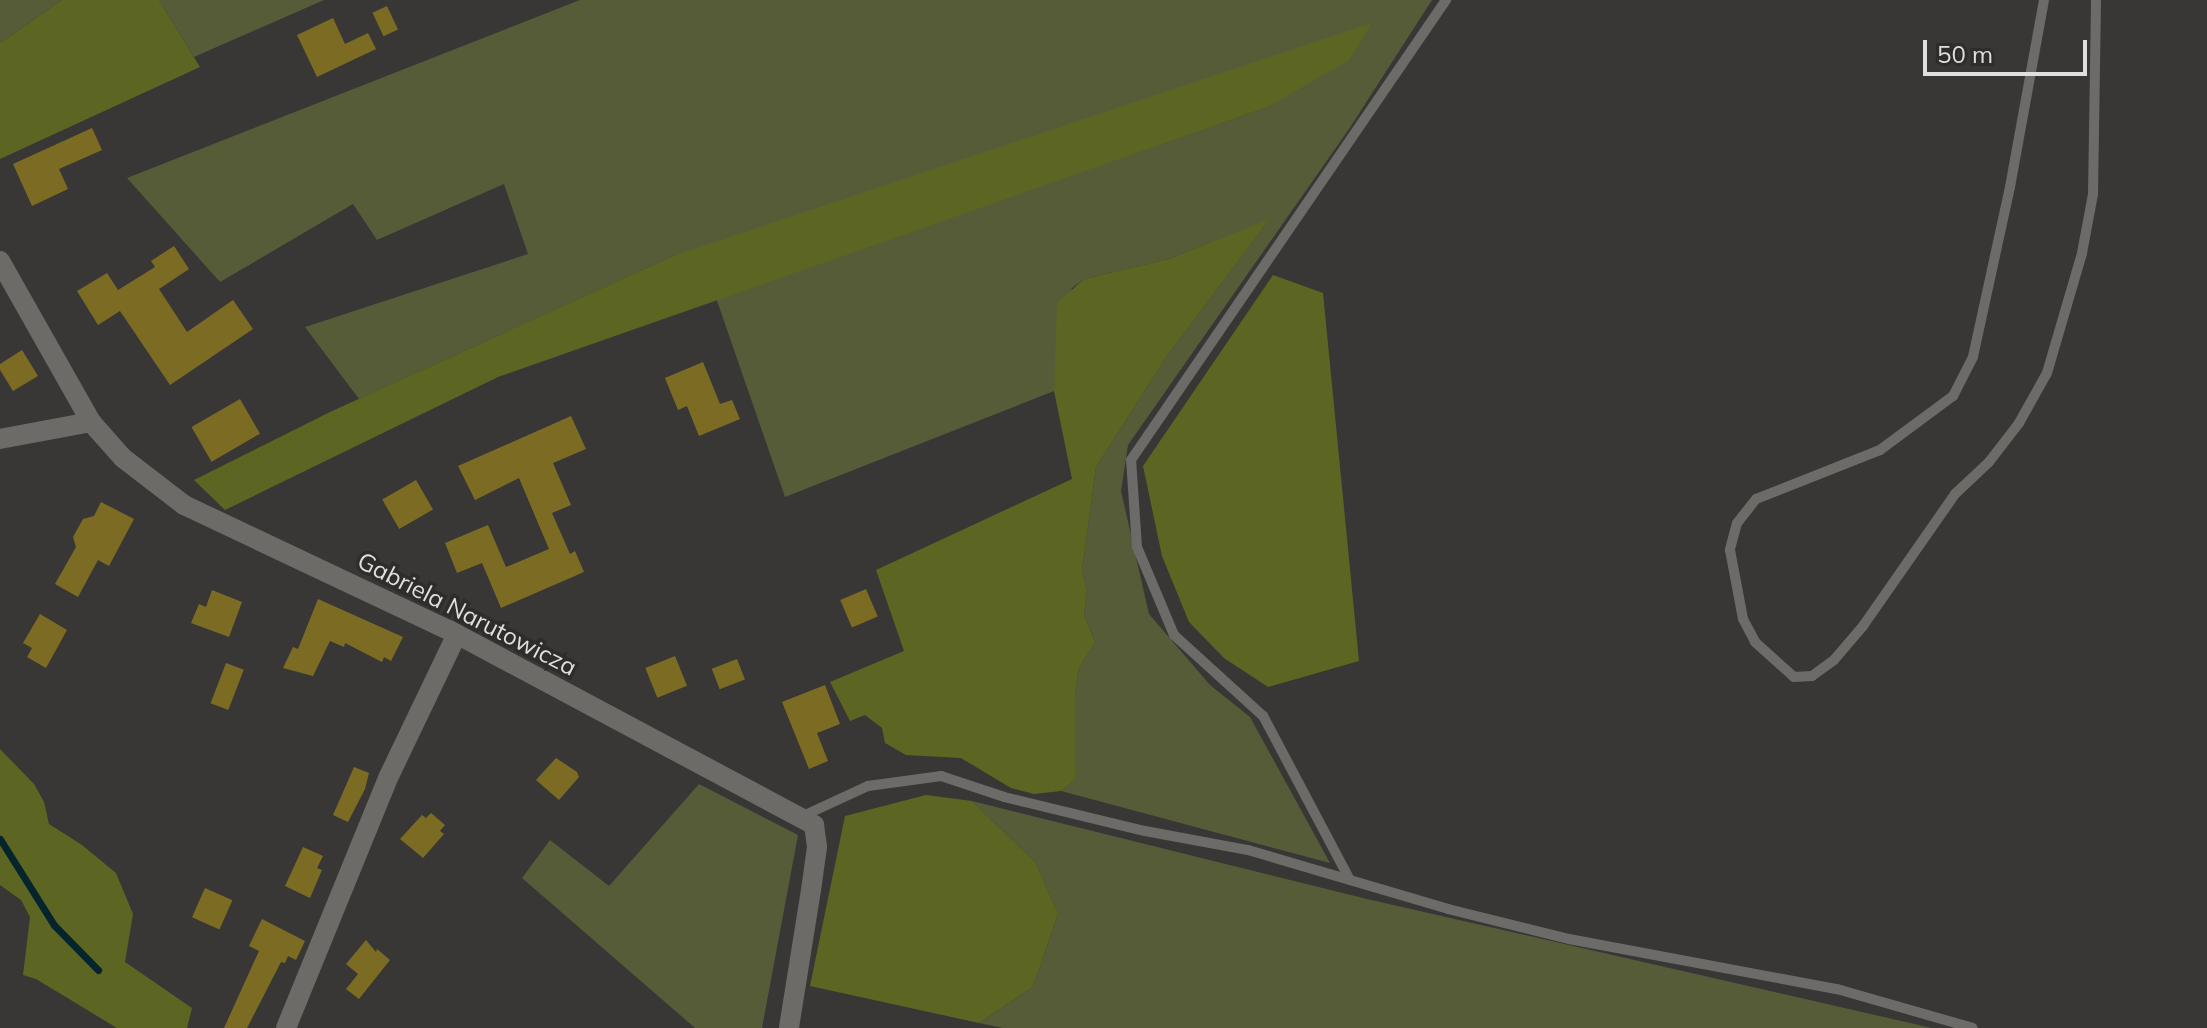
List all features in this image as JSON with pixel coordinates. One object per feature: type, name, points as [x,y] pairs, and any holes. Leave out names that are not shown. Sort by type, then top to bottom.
[{"type":"street","name":"Gabriela Narutowicza","points":[[0,261],[91,422],[123,458],[184,505],[457,634],[803,816]]},
{"type":"street","points":[[0,439],[91,422]]},
{"type":"street","points":[[286,1028],[389,776],[457,634]]},
{"type":"street","points":[[789,1028],[817,847],[814,825],[803,816]]},
{"type":"lane","points":[[1350,880],[1263,716],[1174,635],[1137,547],[1131,460],[1446,0]]},
{"type":"lane","points":[[2044,0],[2010,187],[1973,357],[1953,396],[1880,450],[1756,499],[1737,523],[1730,550],[1743,619],[1755,642],[1794,677],[1812,676],[1834,660],[1863,626],[1955,494],[1989,462],[2019,423],[2047,373],[2082,253],[2093,194],[2096,0]]},
{"type":"lane","points":[[803,816],[868,786],[941,776],[1004,797],[1145,831],[1248,850],[1569,939],[1837,989],[1973,1028]]},
{"type":"green space","points":[[0,0],[62,0],[0,43]]},
{"type":"green space","points":[[62,0],[159,0],[200,67],[0,159],[0,43]]},
{"type":"green space","points":[[159,0],[324,0],[194,57]]},
{"type":"green space","points":[[580,0],[1432,0],[1349,129],[1128,445],[1121,491],[1149,614],[1210,685],[1250,717],[1330,863],[1061,791],[1075,780],[1075,692],[1079,668],[1095,643],[1084,614],[1087,591],[1082,571],[1096,467],[1167,356],[1268,220],[1169,259],[1084,279],[1072,288],[1058,334],[1054,391],[785,497],[716,298],[1268,107],[673,256],[359,399],[305,327],[528,254],[504,184],[377,240],[353,204],[220,282],[127,178]]},
{"type":"green space","points":[[1372,23],[1349,60],[1268,107],[498,377],[225,510],[194,480],[330,412],[673,256]]},
{"type":"green space","points":[[1269,219],[1167,356],[1096,467],[1082,571],[1087,591],[1084,614],[1095,643],[1079,668],[1075,692],[1075,780],[1061,791],[1034,794],[1011,788],[961,758],[906,755],[885,743],[882,728],[865,715],[850,721],[830,682],[904,651],[876,570],[1072,479],[1054,391],[1057,303],[1084,279],[1169,259]]},
{"type":"green space","points":[[1273,275],[1323,293],[1359,661],[1268,687],[1224,658],[1189,622],[1162,556],[1143,466]]},
{"type":"green space","points":[[0,749],[34,784],[44,802],[49,824],[82,845],[116,873],[133,914],[125,962],[192,1008],[187,1028],[117,1028],[36,979],[23,975],[30,917],[21,900],[0,885]]},
{"type":"green space","points":[[699,784],[798,835],[762,1028],[695,1028],[522,878],[550,840],[609,886]]},
{"type":"green space","points":[[926,795],[972,801],[1036,863],[1058,914],[1033,987],[979,1023],[810,986],[845,816]]},
{"type":"green space","points":[[972,801],[1367,899],[1932,1028],[1003,1028],[979,1023],[1033,987],[1058,914],[1036,863]]},
{"type":"building","points":[[387,6],[398,30],[383,36],[372,13]]},
{"type":"building","points":[[333,18],[345,44],[368,33],[376,49],[317,77],[297,35]]},
{"type":"building","points":[[92,128],[102,150],[59,169],[68,189],[32,206],[13,164]]},
{"type":"building","points":[[174,246],[189,269],[159,289],[187,332],[233,300],[253,329],[170,385],[120,311],[98,325],[77,291],[107,273],[118,290],[155,267],[151,261]]},
{"type":"building","points":[[22,350],[38,376],[13,391],[0,370],[0,364]]},
{"type":"building","points":[[703,362],[720,404],[732,400],[740,419],[699,436],[687,406],[678,410],[665,378]]},
{"type":"building","points":[[240,399],[260,434],[212,462],[192,427]]},
{"type":"building","points":[[571,416],[586,449],[553,463],[571,505],[552,513],[570,554],[575,551],[584,572],[501,608],[482,563],[457,573],[445,543],[488,525],[506,567],[549,549],[519,478],[475,500],[458,466]]},
{"type":"building","points":[[416,480],[433,509],[399,529],[382,500]]},
{"type":"building","points":[[101,502],[134,519],[109,566],[98,560],[78,597],[55,584],[76,547],[73,537],[83,519],[94,516]]},
{"type":"building","points":[[866,589],[878,617],[852,628],[840,600]]},
{"type":"building","points":[[212,590],[242,602],[229,637],[191,623],[199,604],[206,607]]},
{"type":"building","points":[[318,599],[403,637],[391,661],[384,657],[382,662],[345,643],[344,647],[330,641],[313,676],[283,668],[293,647],[298,649]]},
{"type":"building","points":[[40,614],[67,630],[46,668],[27,657],[32,648],[23,643]]},
{"type":"building","points":[[675,656],[687,686],[657,698],[645,668]]},
{"type":"building","points":[[737,659],[745,680],[720,689],[712,669]]},
{"type":"building","points":[[226,663],[244,670],[228,710],[211,703]]},
{"type":"building","points":[[825,685],[840,724],[817,733],[828,761],[809,769],[782,702]]},
{"type":"building","points":[[556,758],[577,772],[579,777],[559,800],[536,780]]},
{"type":"building","points":[[354,767],[369,773],[365,789],[348,822],[333,815]]},
{"type":"building","points":[[431,813],[445,825],[440,831],[444,834],[423,858],[400,839],[422,815],[426,818]]},
{"type":"building","points":[[303,847],[323,856],[317,868],[322,870],[310,898],[285,886]]},
{"type":"building","points":[[205,888],[232,900],[219,929],[192,917]]},
{"type":"building","points":[[262,919],[305,941],[296,960],[288,956],[285,963],[281,962],[247,1028],[224,1028],[259,951],[249,946]]},
{"type":"building","points":[[366,940],[376,952],[377,949],[390,960],[359,999],[346,989],[358,974],[346,964]]},
{"type":"waterway","points":[[0,839],[54,925],[98,970]]}]
